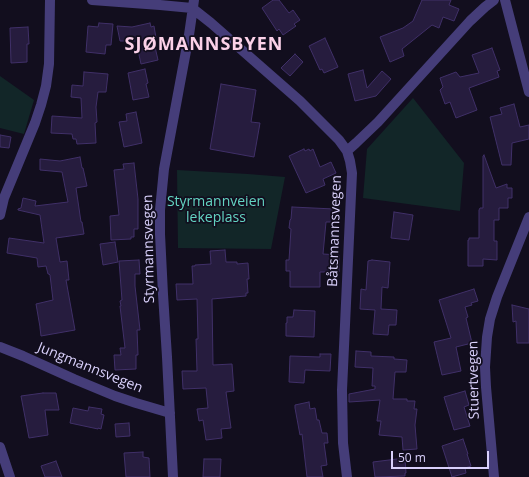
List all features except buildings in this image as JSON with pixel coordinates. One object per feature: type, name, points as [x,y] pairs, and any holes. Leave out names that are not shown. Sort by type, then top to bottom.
[{"type":"street","points":[[0,215],[4,198],[35,123],[46,86],[49,64],[50,0]]},
{"type":"street","points":[[92,0],[160,4],[193,4],[211,23],[300,101],[339,140],[346,151],[378,122],[470,21],[494,0]]},
{"type":"street","points":[[505,0],[529,92]]},
{"type":"street","name":"Styrmannsvegen","points":[[173,477],[160,210],[164,169],[189,35],[193,4]]},
{"type":"street","name":"Båtsmannsvegen","points":[[346,151],[350,161],[352,173],[342,390],[343,442],[347,477]]},
{"type":"street","name":"Stuertvegen","points":[[494,477],[485,367],[487,337],[490,318],[497,297],[529,218]]},
{"type":"street","name":"Jungmannsvegen","points":[[0,347],[115,396],[170,413]]},
{"type":"street","points":[[0,448],[10,477]]},
{"type":"green space","points":[[0,76],[34,100],[24,134],[0,128]]},
{"type":"green space","points":[[413,98],[464,163],[460,211],[363,198],[367,149]]},
{"type":"green space","name":"Styrmannveien lekeplass","points":[[177,170],[285,177],[271,249],[178,248]]},
{"type":"district","name":"SJØMANNSBYEN","points":[[204,45]]}]
